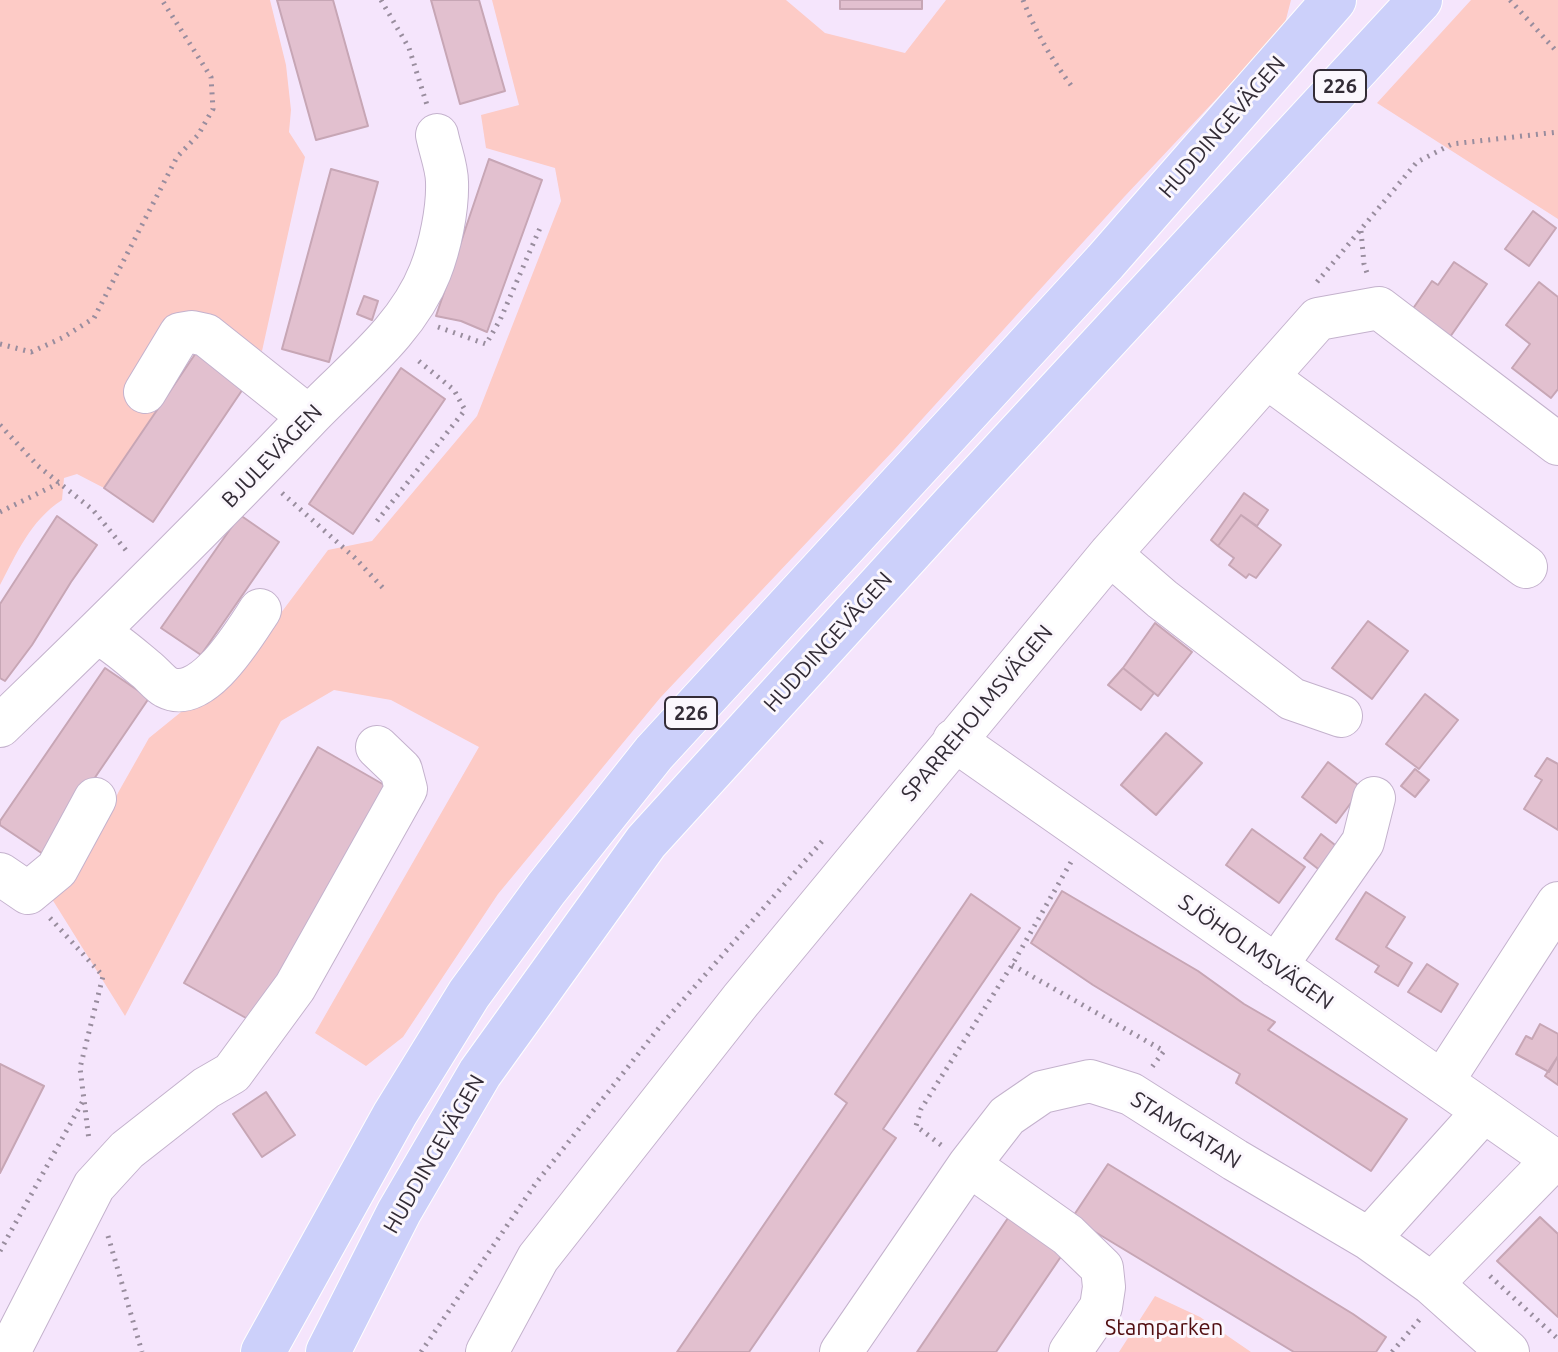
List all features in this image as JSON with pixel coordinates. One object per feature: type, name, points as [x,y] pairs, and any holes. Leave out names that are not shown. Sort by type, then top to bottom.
[{"type":"main road","name":"HUDDINGEVÄGEN","points":[[263,1352],[395,1114],[469,994],[546,889],[654,753],[1105,262],[1334,0]]},
{"type":"main road","name":"HUDDINGEVÄGEN","points":[[328,1352],[399,1212],[480,1073],[646,842],[1420,0]]},
{"type":"street","name":"BJULEVÄGEN","points":[[0,726],[98,633],[364,364],[396,325],[430,272],[446,211],[447,180],[437,135]]},
{"type":"street","name":"SPARREHOLMSVÄGEN","points":[[487,1352],[538,1258],[741,1000],[1110,554],[1318,319],[1379,308]]},
{"type":"street","points":[[1379,308],[1558,444]]},
{"type":"street","points":[[145,392],[180,334],[192,332],[206,335],[309,417]]},
{"type":"street","points":[[1268,378],[1526,567]]},
{"type":"street","points":[[1110,554],[1162,599],[1292,699],[1341,716]]},
{"type":"street","points":[[98,633],[167,687],[184,691],[205,679],[232,653],[260,610]]},
{"type":"street","name":"SJÖHOLMSVÄGEN","points":[[954,740],[1556,1162]]},
{"type":"street","points":[[9,1352],[94,1186],[127,1150],[206,1088],[232,1073],[295,987],[406,789],[401,770],[377,747]]},
{"type":"street","points":[[1276,966],[1363,842],[1374,798]]},
{"type":"street","points":[[9,885],[57,869],[95,799]]},
{"type":"street","points":[[1442,1082],[1558,903]]},
{"type":"street","name":"STAMGATAN","points":[[841,1352],[969,1165],[1007,1116],[1042,1092],[1090,1081],[1131,1094],[1369,1239],[1432,1284],[1508,1352]]},
{"type":"street","points":[[1369,1239],[1484,1111]]},
{"type":"street","points":[[1432,1284],[1556,1162]]},
{"type":"street","points":[[969,1165],[1068,1235],[1102,1268],[1104,1287],[1101,1307],[1070,1352]]},
{"type":"path","points":[[0,344],[31,352],[62,338],[94,318],[177,157],[198,135],[213,109],[211,77],[162,0]]},
{"type":"path","points":[[381,0],[409,48],[437,135]]},
{"type":"path","points":[[1023,0],[1034,29],[1073,88]]},
{"type":"path","points":[[1510,0],[1558,53]]},
{"type":"path","points":[[1377,211],[1417,162],[1452,144],[1558,132]]},
{"type":"path","points":[[396,325],[486,344],[500,320],[540,228]]},
{"type":"path","points":[[1361,230],[1364,264],[1379,308]]},
{"type":"path","points":[[377,521],[465,410],[454,390],[396,325]]},
{"type":"path","points":[[0,425],[38,466],[93,510],[149,580]]},
{"type":"path","points":[[257,472],[355,558],[383,588]]},
{"type":"path","points":[[0,512],[59,483]]},
{"type":"path","points":[[969,1165],[916,1126],[921,1109],[1012,965],[1087,833]]},
{"type":"path","points":[[9,885],[103,976],[80,1068],[94,1186],[142,1352]]},
{"type":"path","points":[[1012,965],[1164,1051],[1131,1094]]},
{"type":"path","points":[[0,1251],[84,1098]]},
{"type":"path","points":[[421,1352],[536,1183]]},
{"type":"green space","points":[[0,0],[270,0],[286,65],[291,110],[289,132],[305,157],[262,351],[185,317],[172,319],[124,393],[155,413],[104,488],[77,474],[64,478],[62,500],[33,528],[0,585]]},
{"type":"green space","points":[[492,0],[786,0],[825,33],[905,53],[946,0],[1291,0],[1284,27],[894,450],[660,698],[498,894],[403,1037],[366,1066],[315,1033],[479,747],[391,700],[334,690],[281,721],[125,1016],[52,899],[77,874],[149,738],[202,695],[260,641],[328,550],[372,541],[477,416],[561,201],[555,168],[486,148],[481,115],[519,105]]},
{"type":"green space","points":[[1471,0],[1558,0],[1558,219],[1377,103]]},
{"type":"green space","name":"Stamparken","points":[[1155,1296],[1200,1317],[1251,1352],[1119,1352]]},
{"type":"building","points":[[277,0],[333,0],[368,126],[316,140]]},
{"type":"building","points":[[431,0],[479,0],[505,91],[460,104]]},
{"type":"building","points":[[840,0],[922,0],[922,9],[840,9]]},
{"type":"building","points":[[489,159],[542,180],[487,332],[461,321],[436,316]]},
{"type":"building","points":[[331,169],[378,182],[329,362],[282,349]]},
{"type":"building","points":[[1533,211],[1556,228],[1529,266],[1505,249]]},
{"type":"building","points":[[1454,262],[1487,284],[1450,337],[1412,310],[1432,281],[1438,285]]},
{"type":"building","points":[[1539,282],[1558,297],[1558,389],[1551,398],[1512,368],[1530,344],[1506,325]]},
{"type":"building","points":[[364,296],[378,301],[372,320],[357,314]]},
{"type":"building","points":[[202,344],[251,377],[153,522],[104,488]]},
{"type":"building","points":[[401,368],[445,399],[353,534],[309,504]]},
{"type":"building","points":[[1244,493],[1268,510],[1257,526],[1241,515],[1218,546],[1211,540]]},
{"type":"building","points":[[240,515],[279,542],[201,655],[161,628]]},
{"type":"building","points":[[1241,515],[1281,545],[1256,578],[1249,574],[1246,578],[1229,565],[1234,558],[1218,546]]},
{"type":"building","points":[[57,516],[97,545],[5,681],[0,678],[0,604]]},
{"type":"building","points":[[1368,621],[1408,651],[1372,699],[1332,668]]},
{"type":"building","points":[[1155,623],[1192,652],[1158,696],[1123,668]]},
{"type":"building","points":[[105,668],[149,698],[43,854],[0,825],[0,821]]},
{"type":"building","points":[[1123,668],[1154,693],[1141,710],[1108,685]]},
{"type":"building","points":[[1425,694],[1458,720],[1419,769],[1386,744]]},
{"type":"building","points":[[1166,733],[1202,763],[1156,815],[1121,785]]},
{"type":"building","points":[[318,747],[386,786],[253,1022],[184,983]]},
{"type":"building","points":[[1547,758],[1558,764],[1558,830],[1524,809],[1542,780],[1535,776]]},
{"type":"building","points":[[1328,762],[1362,788],[1336,823],[1302,797]]},
{"type":"building","points":[[1415,769],[1429,780],[1415,797],[1401,786]]},
{"type":"building","points":[[1252,829],[1305,867],[1279,903],[1226,865]]},
{"type":"building","points":[[1321,834],[1344,852],[1326,875],[1304,858]]},
{"type":"building","points":[[1062,891],[1198,971],[1275,1022],[1268,1030],[1407,1119],[1371,1171],[1236,1083],[1240,1074],[1093,985],[1031,943]]},
{"type":"building","points":[[1366,892],[1405,917],[1386,947],[1412,963],[1398,986],[1375,972],[1379,966],[1336,939]]},
{"type":"building","points":[[971,894],[1020,928],[883,1129],[896,1138],[749,1352],[677,1352],[847,1103],[835,1094]]},
{"type":"building","points":[[1427,964],[1458,984],[1441,1012],[1408,992]]},
{"type":"building","points":[[1540,1024],[1558,1034],[1558,1056],[1549,1072],[1516,1054],[1526,1036],[1532,1039]]},
{"type":"building","points":[[1558,1056],[1558,1085],[1545,1076]]},
{"type":"building","points":[[0,1064],[44,1086],[0,1173]]},
{"type":"building","points":[[266,1092],[295,1135],[262,1157],[233,1114]]},
{"type":"building","points":[[1108,1164],[1386,1337],[1376,1352],[1294,1352],[1072,1218]]},
{"type":"building","points":[[1540,1217],[1558,1234],[1558,1317],[1497,1261]]},
{"type":"building","points":[[1008,1218],[1062,1255],[996,1352],[917,1352]]}]
